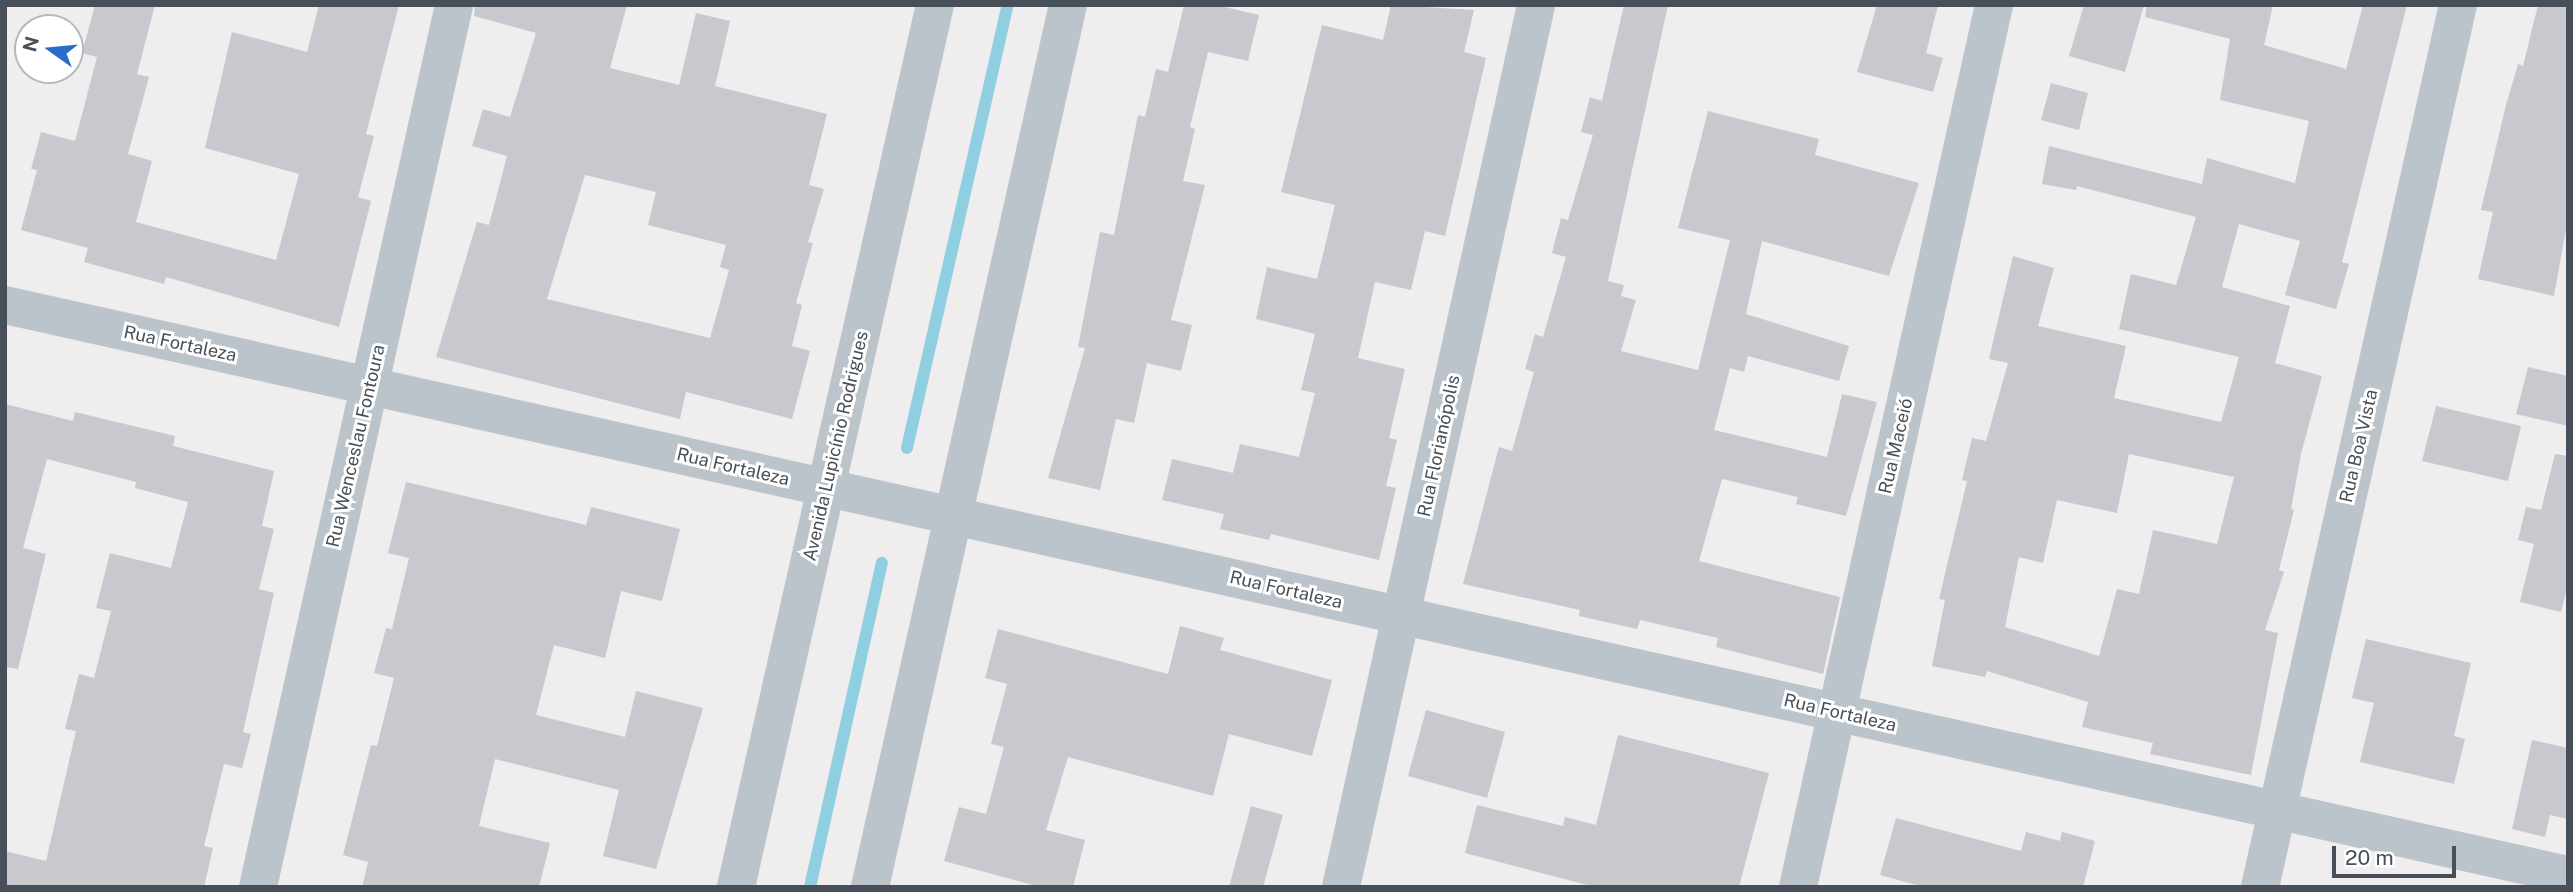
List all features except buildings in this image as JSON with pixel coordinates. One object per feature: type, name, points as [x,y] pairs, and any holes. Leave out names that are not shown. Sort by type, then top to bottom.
[{"type":"street","name":"Rua Wenceslau Fontoura","points":[[258,887],[454,5]]},
{"type":"street","name":"Avenida Lupicínio Rodrigues","points":[[736,887],[935,5]]},
{"type":"street","points":[[870,887],[1068,5]]},
{"type":"street","name":"Rua Florianópolis","points":[[1341,887],[1536,5]]},
{"type":"street","name":"Rua Maceió","points":[[1798,887],[1994,5]]},
{"type":"street","name":"Rua Boa Vista","points":[[2260,887],[2458,5]]},
{"type":"street","name":"Rua Fortaleza","points":[[5,305],[2568,875]]},
{"type":"waterway","points":[[907,448],[1008,5]]},
{"type":"waterway","points":[[810,887],[882,563]]}]
